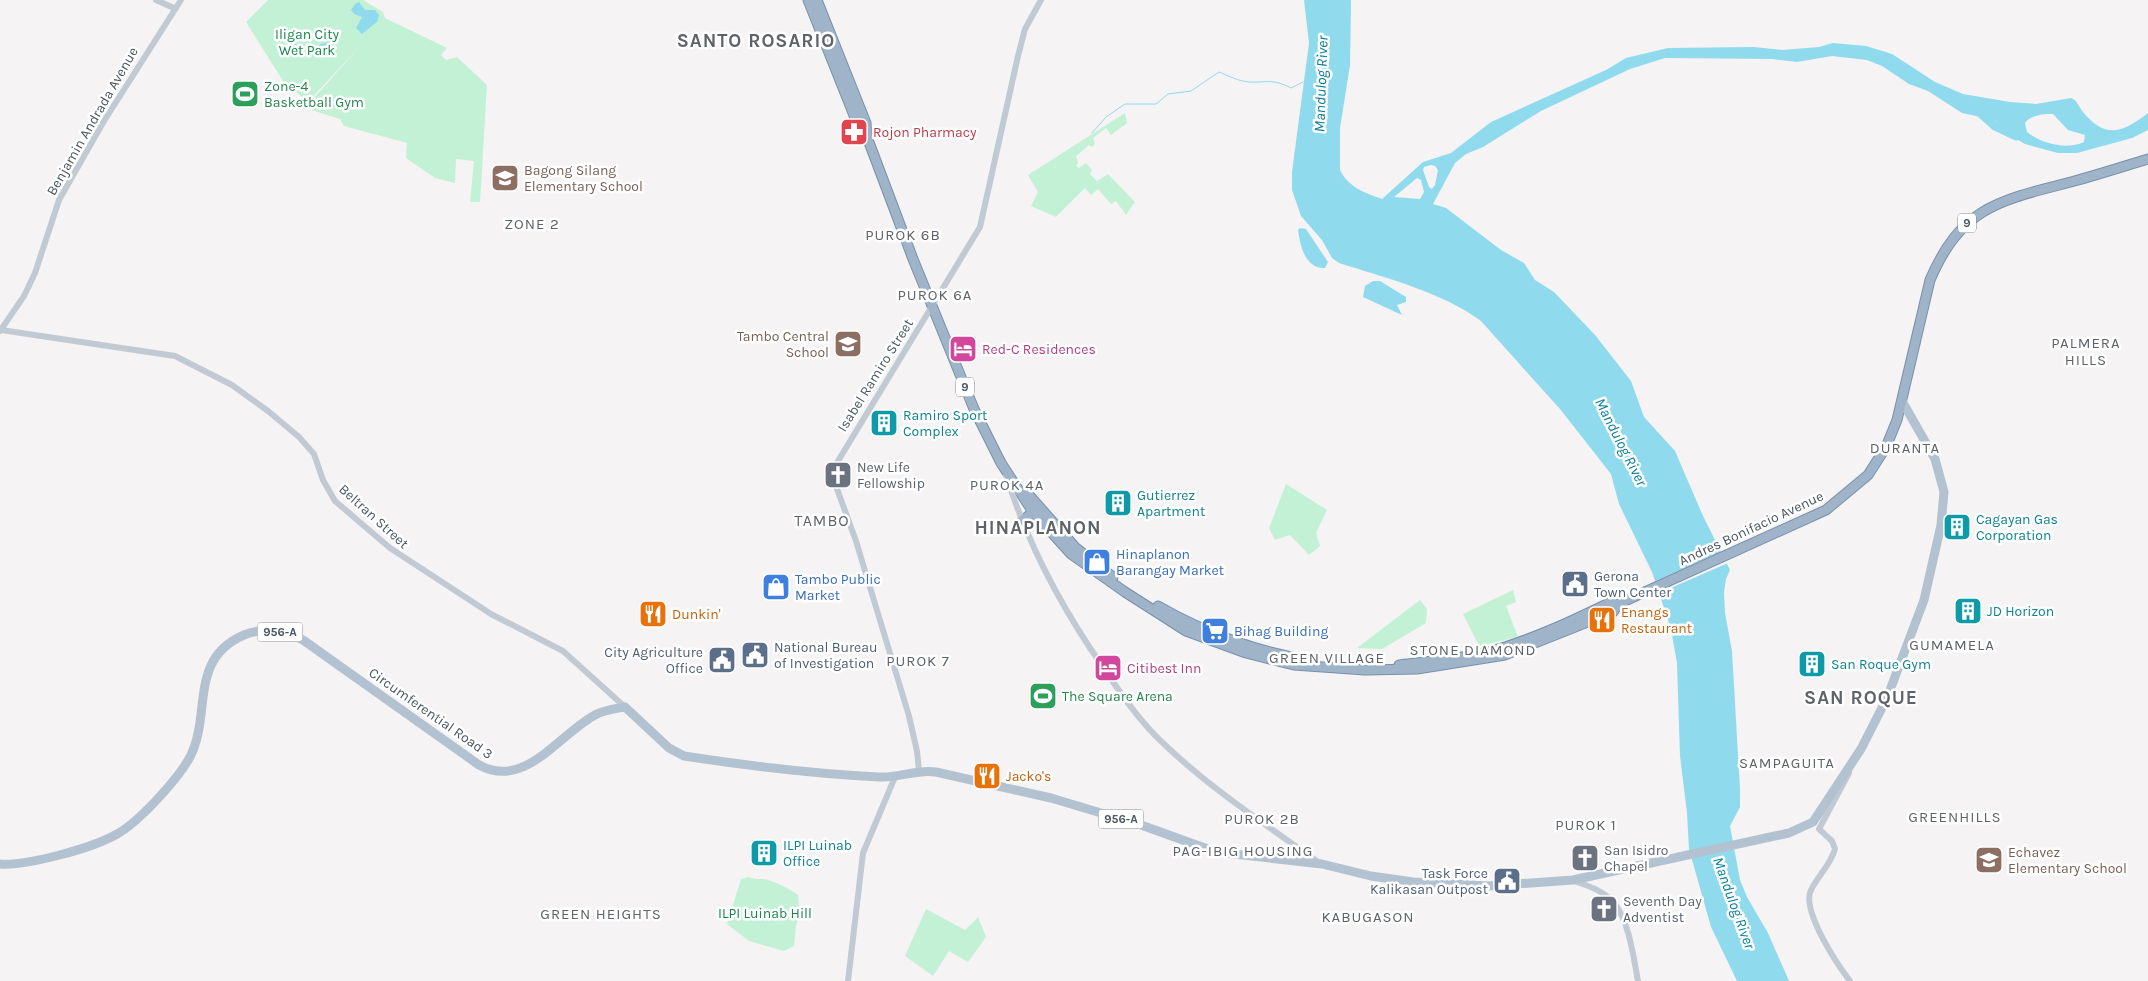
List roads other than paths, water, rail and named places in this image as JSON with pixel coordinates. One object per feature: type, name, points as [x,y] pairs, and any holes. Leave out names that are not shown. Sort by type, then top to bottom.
[{"type":"highway","name":"Andres Bonifacio Avenue","points":[[808,0],[859,128],[867,137]]},
{"type":"highway","name":"Andres Bonifacio Avenue","points":[[816,0],[866,123],[867,137],[974,409],[1002,464],[1034,512],[1071,554],[1125,592],[1186,631],[1246,653],[1289,664],[1365,670],[1440,666],[1505,655],[1577,628],[1613,612],[1623,602]]},
{"type":"highway","name":"9","points":[[1902,401],[1930,280],[1944,250],[1965,224],[1988,207],[2014,196],[2148,159]]},
{"type":"highway","name":"Andres Bonifacio Avenue","points":[[1002,464],[1075,547],[1123,584],[1190,624],[1291,658],[1330,663],[1387,666],[1460,657],[1501,648],[1555,629],[1610,603],[1623,602],[1726,557],[1826,510],[1854,489],[1879,461],[1886,447],[1902,401]]},
{"type":"highway","points":[[1022,521],[1034,512]]},
{"type":"main road","name":"956-A","points":[[625,707],[669,748],[684,756],[852,776],[895,777],[919,771],[936,772],[1028,791],[1141,825],[1210,851],[1322,864],[1382,879],[1469,886],[1573,880],[1789,833],[1813,822],[1851,765],[1887,698],[1924,600],[1944,510],[1943,485],[1935,459],[1902,401]]},
{"type":"main road","name":"Circumferential Road 3","points":[[0,864],[26,863],[93,844],[111,838],[133,822],[178,774],[191,755],[198,734],[206,679],[213,661],[231,641],[248,633],[277,631],[303,640],[479,765],[496,772],[510,772],[524,767],[595,715],[625,707]]},
{"type":"street","points":[[156,0],[174,8]]},
{"type":"street","name":"Benjamin Andrada Avenue","points":[[0,331],[24,296],[35,272],[59,200],[104,121],[180,0]]},
{"type":"street","name":"Isabel Ramiro Street","points":[[919,771],[918,750],[909,716],[856,541],[832,475],[835,466],[875,397],[933,307],[980,227],[1018,56],[1025,30],[1041,0]]},
{"type":"street","name":"Beltran Street","points":[[0,331],[167,354],[185,359],[232,385],[299,437],[314,454],[323,480],[335,501],[390,548],[491,614],[563,651],[625,707]]},
{"type":"street","name":"956-A","points":[[1002,464],[1022,521],[1060,603],[1110,678],[1143,722],[1166,746],[1234,803],[1322,864]]},
{"type":"street","points":[[1850,981],[1818,927],[1810,909],[1809,899],[1811,891],[1835,849],[1832,841],[1819,829],[1844,783],[1851,765]]},
{"type":"street","points":[[848,981],[863,853],[895,777]]},
{"type":"street","points":[[1573,880],[1602,892],[1618,908],[1627,931],[1638,981]]},
{"type":"water","name":"Mandulog River","points":[[1304,0],[1351,0],[1350,65],[1340,128],[1340,170],[1352,185],[1363,192],[1382,199],[1423,162],[1451,153],[1491,122],[1606,70],[1626,58],[1668,48],[1754,47],[1782,50],[1819,47],[1833,43],[1866,46],[1892,54],[1935,82],[1963,94],[2010,102],[2036,104],[2071,98],[2091,121],[2107,130],[2115,130],[2131,125],[2148,113],[2148,130],[2132,138],[2077,153],[2058,153],[2025,144],[2013,137],[1995,120],[1962,113],[1928,91],[1909,84],[1882,66],[1867,60],[1832,56],[1797,62],[1772,59],[1665,58],[1630,69],[1541,111],[1483,147],[1466,154],[1455,163],[1433,204],[1446,208],[1501,250],[1524,263],[1535,280],[1554,292],[1595,335],[1631,381],[1644,417],[1675,451],[1703,516],[1730,570],[1724,592],[1725,613],[1732,651],[1740,807],[1730,826],[1740,880],[1747,897],[1768,933],[1789,981],[1737,981],[1711,927],[1689,849],[1680,756],[1677,663],[1671,629],[1652,572],[1619,504],[1611,474],[1560,409],[1481,321],[1466,311],[1431,294],[1339,263],[1332,258],[1322,240],[1301,216],[1292,190],[1292,172],[1309,43]],"holes":[[[2053,114],[2068,130],[2085,135],[2084,142],[2062,146],[2047,143],[2027,132],[2025,123],[2030,118]],[[1431,165],[1435,166],[1438,170],[1435,185],[1432,189],[1429,187],[1423,170],[1424,167]],[[1417,178],[1421,180],[1424,192],[1420,199],[1394,197]]]},
{"type":"water","points":[[359,2],[365,10],[375,10],[379,15],[378,21],[362,34],[356,28],[362,17],[354,14],[351,10]]},
{"type":"water","points":[[330,41],[334,43],[333,48],[324,56],[319,54],[317,49],[319,45]]},
{"type":"water","points":[[1300,228],[1306,229],[1328,262],[1325,268],[1313,265],[1308,260],[1302,249],[1298,230]]},
{"type":"water","points":[[1373,281],[1380,281],[1406,297],[1406,302],[1397,305],[1402,315],[1363,297],[1365,286]]},
{"type":"waterway","points":[[1092,133],[1106,117],[1125,104],[1156,104],[1168,94],[1191,91],[1219,72],[1245,81],[1274,82],[1291,88],[1303,82]]},
{"type":"waterway","points":[[1978,111],[1995,126],[2016,136]]},
{"type":"place","name":"Zone-4 Basketball Gym","points":[[245,94]]},
{"type":"place","name":"Rojon Pharmacy","points":[[854,132]]},
{"type":"place","name":"Bagong Silang Elementary School","points":[[505,178]]},
{"type":"place","name":"Tambo Central School","points":[[848,344]]},
{"type":"place","name":"Red-C Residences","points":[[963,349]]},
{"type":"place","name":"Ramiro Sport Complex","points":[[884,423]]},
{"type":"place","name":"New Life Fellowship","points":[[838,475]]},
{"type":"place","name":"Gutierrez Apartment","points":[[1118,503]]},
{"type":"place","name":"Cagayan Gas Corporation","points":[[1957,527]]},
{"type":"place","name":"Hinaplanon Barangay Market","points":[[1097,562]]},
{"type":"place","name":"Gerona Town Center","points":[[1575,584]]},
{"type":"place","name":"Tambo Public Market","points":[[776,587]]},
{"type":"place","name":"JD Horizon","points":[[1968,611]]},
{"type":"place","name":"Dunkin'","points":[[653,614]]},
{"type":"place","name":"Enangs Restaurant","points":[[1602,620]]},
{"type":"place","name":"Bihag Building","points":[[1215,631]]},
{"type":"place","name":"National Bureau of Investigation","points":[[755,655]]},
{"type":"place","name":"City Agriculture Office","points":[[722,660]]},
{"type":"place","name":"San Roque Gym","points":[[1812,664]]},
{"type":"place","name":"Citibest Inn","points":[[1108,668]]},
{"type":"place","name":"The Square Arena","points":[[1043,696]]},
{"type":"place","name":"Jacko's","points":[[987,776]]},
{"type":"place","name":"ILPI Luinab Office","points":[[764,853]]},
{"type":"place","name":"San Isidro Chapel","points":[[1585,858]]},
{"type":"place","name":"Echavez Elementary School","points":[[1989,860]]},
{"type":"place","name":"Task Force Kalikasan Outpost","points":[[1507,881]]},
{"type":"place","name":"Seventh Day Adventist","points":[[1604,909]]},
{"type":"district","name":"SANTO ROSARIO","points":[[756,40]]},
{"type":"district","name":"ZONE 2","points":[[532,224]]},
{"type":"district","name":"PUROK 6B","points":[[903,235]]},
{"type":"district","name":"PUROK 6A","points":[[935,295]]},
{"type":"district","name":"PALMERA HILLS","points":[[2086,352]]},
{"type":"district","name":"DURANTA","points":[[1905,448]]},
{"type":"district","name":"PUROK 4A","points":[[1007,485]]},
{"type":"district","name":"TAMBO","points":[[822,520]]},
{"type":"district","name":"HINAPLANON","points":[[1038,527]]},
{"type":"district","name":"GUMAMELA","points":[[1952,645]]},
{"type":"district","name":"STONE DIAMOND","points":[[1473,650]]},
{"type":"district","name":"GREEN VILLAGE","points":[[1327,658]]},
{"type":"district","name":"PUROK 7","points":[[918,661]]},
{"type":"district","name":"SAN ROQUE","points":[[1861,697]]},
{"type":"district","name":"SAMPAGUITA","points":[[1787,763]]},
{"type":"district","name":"GREENHILLS","points":[[1955,817]]},
{"type":"district","name":"PUROK 2B","points":[[1262,819]]},
{"type":"district","name":"PUROK 1","points":[[1586,825]]},
{"type":"district","name":"PAG-IBIG HOUSING","points":[[1243,851]]},
{"type":"district","name":"GREEN HEIGHTS","points":[[601,914]]},
{"type":"district","name":"KABUGASON","points":[[1368,917]]},
{"type":"park label","name":"Iligan City Wet Park","points":[[307,42]]},
{"type":"park label","name":"ILPI Luinab Hill","points":[[765,913]]}]
